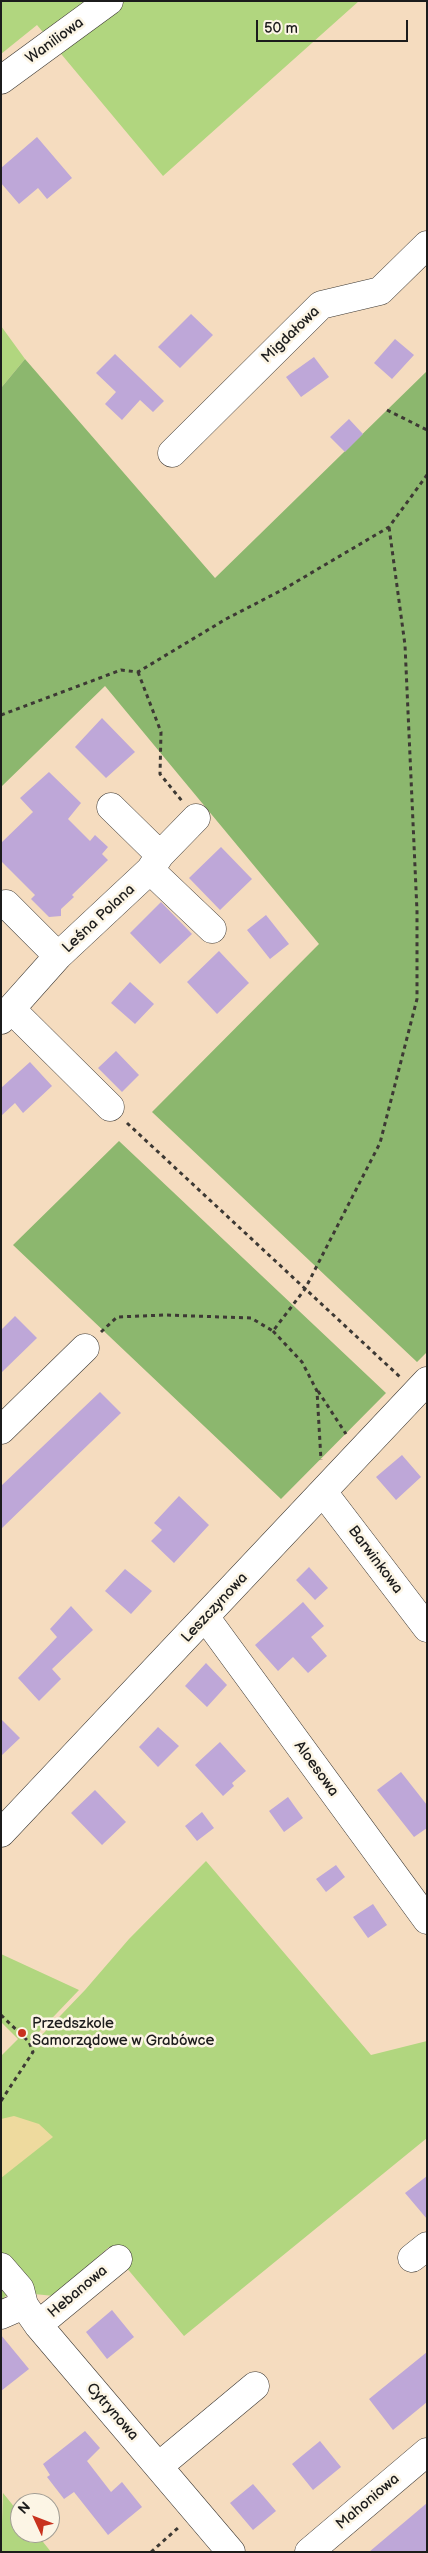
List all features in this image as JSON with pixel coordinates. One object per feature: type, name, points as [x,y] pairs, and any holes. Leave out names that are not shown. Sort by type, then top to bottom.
[{"type":"street","name":"Waniliowa","points":[[1,80],[110,1]]},
{"type":"street","name":"Migdałowa","points":[[172,453],[321,304],[380,291],[427,245]]},
{"type":"street","points":[[111,807],[212,930]]},
{"type":"street","name":"Leśna Polana","points":[[7,1015],[58,956],[155,862],[196,818]]},
{"type":"street","points":[[6,904],[58,956]]},
{"type":"street","points":[[7,1015],[110,1107]]},
{"type":"street","points":[[1,1430],[85,1348]]},
{"type":"street","name":"Leszczynowa","points":[[1,1833],[206,1618],[421,1387]]},
{"type":"street","name":"Barwinkowa","points":[[323,1492],[427,1628]]},
{"type":"street","name":"Aloesowa","points":[[206,1618],[427,1920]]},
{"type":"street","name":"Hebanowa","points":[[21,2315],[118,2259]]},
{"type":"street","name":"Cytrynowa","points":[[1,2267],[20,2289],[21,2315],[159,2466],[231,2552]]},
{"type":"street","points":[[159,2466],[255,2386]]},
{"type":"street","name":"Mahoniowa","points":[[309,2552],[427,2452]]},
{"type":"path","points":[[387,410],[427,430]]},
{"type":"path","points":[[1,715],[121,670],[138,672],[226,618],[284,589],[389,527],[427,474]]},
{"type":"path","points":[[273,1331],[305,1288],[380,1143],[417,999],[417,911],[405,645],[389,527]]},
{"type":"path","points":[[138,672],[161,732],[160,774],[196,818]]},
{"type":"path","points":[[110,1107],[305,1288],[421,1387]]},
{"type":"path","points":[[85,1348],[118,1317],[165,1315],[252,1318],[273,1331],[302,1362],[317,1391],[359,1454]]},
{"type":"path","points":[[317,1391],[323,1492]]},
{"type":"path","points":[[1,2015],[29,2042],[33,2052],[1,2101]]},
{"type":"path","points":[[151,2552],[197,2512]]},
{"type":"green space","points":[[1,1],[359,1],[163,176],[37,25],[1,54]]},
{"type":"green space","points":[[1,326],[25,359],[1,388]]},
{"type":"green space","points":[[25,359],[215,578],[427,371],[427,1352],[417,1362],[152,1112],[319,944],[105,686],[1,787],[1,388]]},
{"type":"green space","points":[[119,1141],[386,1393],[281,1499],[13,1245]]},
{"type":"green space","points":[[206,1861],[371,2055],[427,2041],[427,2138],[184,2336],[109,2247],[54,2296],[34,2294],[27,2279],[1,2300],[1,2056],[18,2039],[1,2022],[1,1954],[79,1990],[35,2036],[38,2039],[85,1990],[129,1939]]},
{"type":"green space","points":[[3,2493],[10,2502],[10,2543],[44,2543],[51,2552],[1,2552]]},
{"type":"sand","points":[[14,2116],[39,2124],[53,2137],[1,2178],[1,2119]]},
{"type":"building","points":[[37,137],[72,178],[47,199],[38,188],[19,204],[1,183],[1,168]]},
{"type":"building","points":[[191,314],[213,335],[180,368],[158,347]]},
{"type":"building","points":[[395,339],[414,355],[392,379],[374,363]]},
{"type":"building","points":[[115,354],[164,401],[153,412],[140,400],[122,420],[105,404],[116,392],[96,373]]},
{"type":"building","points":[[314,357],[329,377],[301,397],[286,377]]},
{"type":"building","points":[[349,419],[363,434],[345,452],[330,437]]},
{"type":"building","points":[[102,718],[135,752],[106,778],[75,747]]},
{"type":"building","points":[[49,772],[81,803],[68,819],[90,841],[95,835],[108,847],[102,854],[108,860],[72,895],[74,897],[61,909],[61,916],[49,917],[31,899],[35,895],[1,861],[1,843],[33,812],[20,798]]},
{"type":"building","points":[[221,847],[252,879],[220,910],[189,878]]},
{"type":"building","points":[[161,902],[192,934],[160,964],[130,933]]},
{"type":"building","points":[[266,915],[289,944],[270,959],[247,930]]},
{"type":"building","points":[[219,951],[249,983],[217,1014],[187,982]]},
{"type":"building","points":[[130,982],[154,1004],[135,1024],[111,1003]]},
{"type":"building","points":[[116,1051],[139,1075],[122,1092],[98,1068]]},
{"type":"building","points":[[30,1062],[52,1086],[23,1113],[15,1103],[1,1116],[1,1088]]},
{"type":"building","points":[[15,1316],[37,1338],[1,1373],[1,1330]]},
{"type":"building","points":[[100,1392],[121,1413],[1,1529],[1,1486]]},
{"type":"building","points":[[402,1455],[421,1477],[396,1500],[376,1477]]},
{"type":"building","points":[[179,1496],[209,1525],[174,1563],[151,1541],[162,1530],[154,1523]]},
{"type":"building","points":[[309,1567],[328,1588],[315,1600],[296,1580]]},
{"type":"building","points":[[125,1569],[152,1591],[131,1614],[105,1591]]},
{"type":"building","points":[[303,1602],[324,1626],[311,1637],[327,1656],[308,1673],[293,1657],[278,1671],[255,1645]]},
{"type":"building","points":[[71,1606],[93,1630],[52,1669],[61,1679],[39,1701],[18,1678],[57,1637],[50,1629]]},
{"type":"building","points":[[206,1663],[227,1685],[207,1707],[185,1686]]},
{"type":"building","points":[[1,1719],[20,1738],[1,1756]]},
{"type":"building","points":[[158,1727],[179,1746],[158,1767],[139,1747]]},
{"type":"building","points":[[220,1742],[246,1771],[232,1783],[234,1786],[223,1796],[195,1765]]},
{"type":"building","points":[[401,1772],[427,1805],[427,1828],[414,1837],[377,1790]]},
{"type":"building","points":[[95,1790],[126,1822],[102,1845],[71,1813]]},
{"type":"building","points":[[288,1797],[303,1818],[284,1832],[269,1811]]},
{"type":"building","points":[[202,1812],[214,1828],[197,1841],[185,1826]]},
{"type":"building","points":[[336,1865],[345,1877],[326,1892],[316,1879]]},
{"type":"building","points":[[373,1904],[387,1925],[368,1938],[353,1917]]},
{"type":"building","points":[[427,2176],[427,2219],[405,2193]]},
{"type":"building","points":[[112,2310],[134,2337],[107,2359],[86,2332]]},
{"type":"building","points":[[1,2335],[29,2369],[1,2391]]},
{"type":"building","points":[[427,2352],[427,2402],[393,2430],[369,2399]]},
{"type":"building","points":[[85,2431],[100,2448],[87,2461],[111,2492],[122,2482],[142,2507],[108,2535],[74,2492],[64,2499],[47,2477],[50,2475],[43,2464]]},
{"type":"building","points":[[320,2441],[341,2467],[313,2490],[292,2464]]},
{"type":"building","points":[[253,2484],[276,2511],[253,2530],[230,2503]]},
{"type":"building","points":[[427,2503],[427,2552],[369,2552]]},
{"type":"place","name":"Przedszkole Samorządowe w Grabówce","points":[[22,2033]]}]
